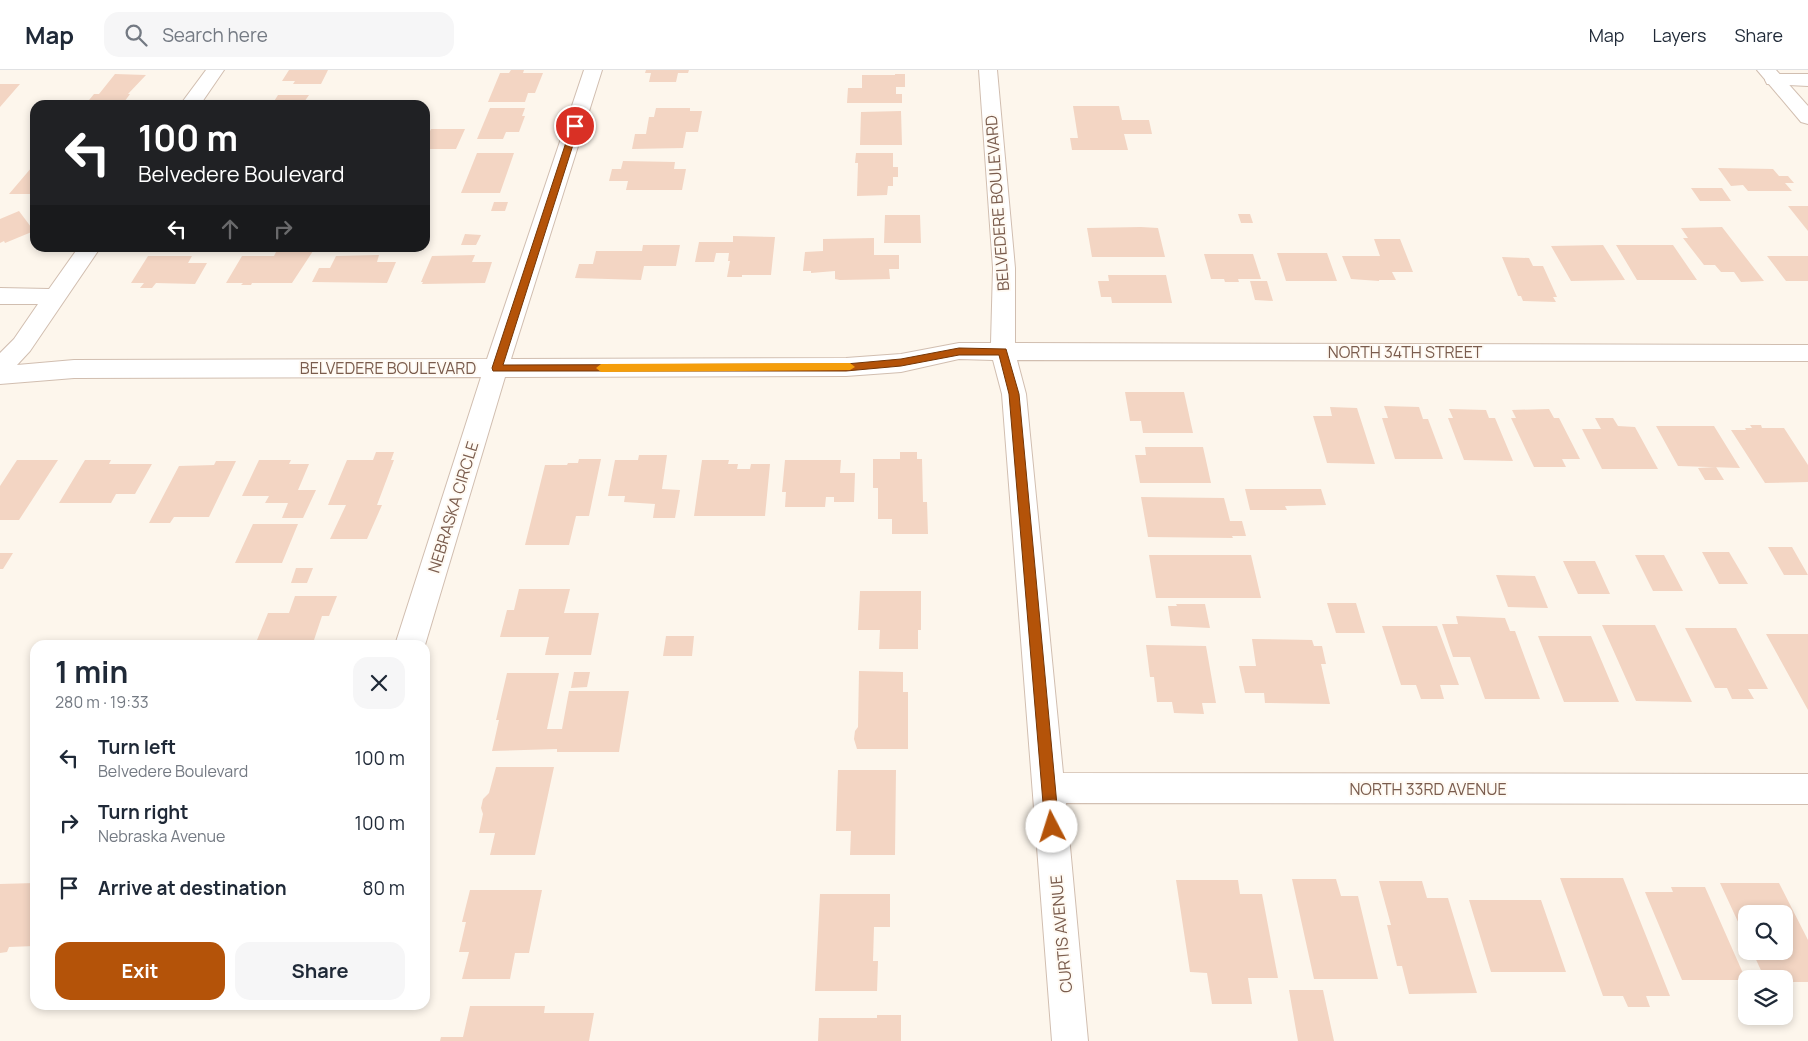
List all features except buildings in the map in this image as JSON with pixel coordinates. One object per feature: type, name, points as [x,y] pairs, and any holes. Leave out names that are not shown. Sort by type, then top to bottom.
[{"type":"street","points":[[194,100],[215,70]]},
{"type":"street","name":"NEBRASKA CIRCLE","points":[[412,640],[496,368],[593,70]]},
{"type":"street","name":"BELVEDERE BOULEVARD","points":[[0,375],[74,369],[846,367],[901,363],[959,351],[1003,351],[1004,268],[988,70]]},
{"type":"street","points":[[1770,75],[1808,80]]},
{"type":"street","points":[[1770,75],[1808,118]]},
{"type":"street","points":[[0,367],[22,345],[86,252]]},
{"type":"street","points":[[0,296],[54,297]]},
{"type":"street","name":"NORTH 34TH STREET","points":[[1003,351],[1808,353]]},
{"type":"street","name":"CURTIS AVENUE","points":[[1003,351],[1014,394],[1070,1041]]},
{"type":"street","name":"NORTH 33RD AVENUE","points":[[1049,788],[1808,789]]},
{"type":"slow traffic","points":[[601,368],[850,367]]},
{"type":"route","points":[[575,126],[496,368],[846,367],[901,363],[959,351],[1003,351],[1014,394],[1052,827]]}]
